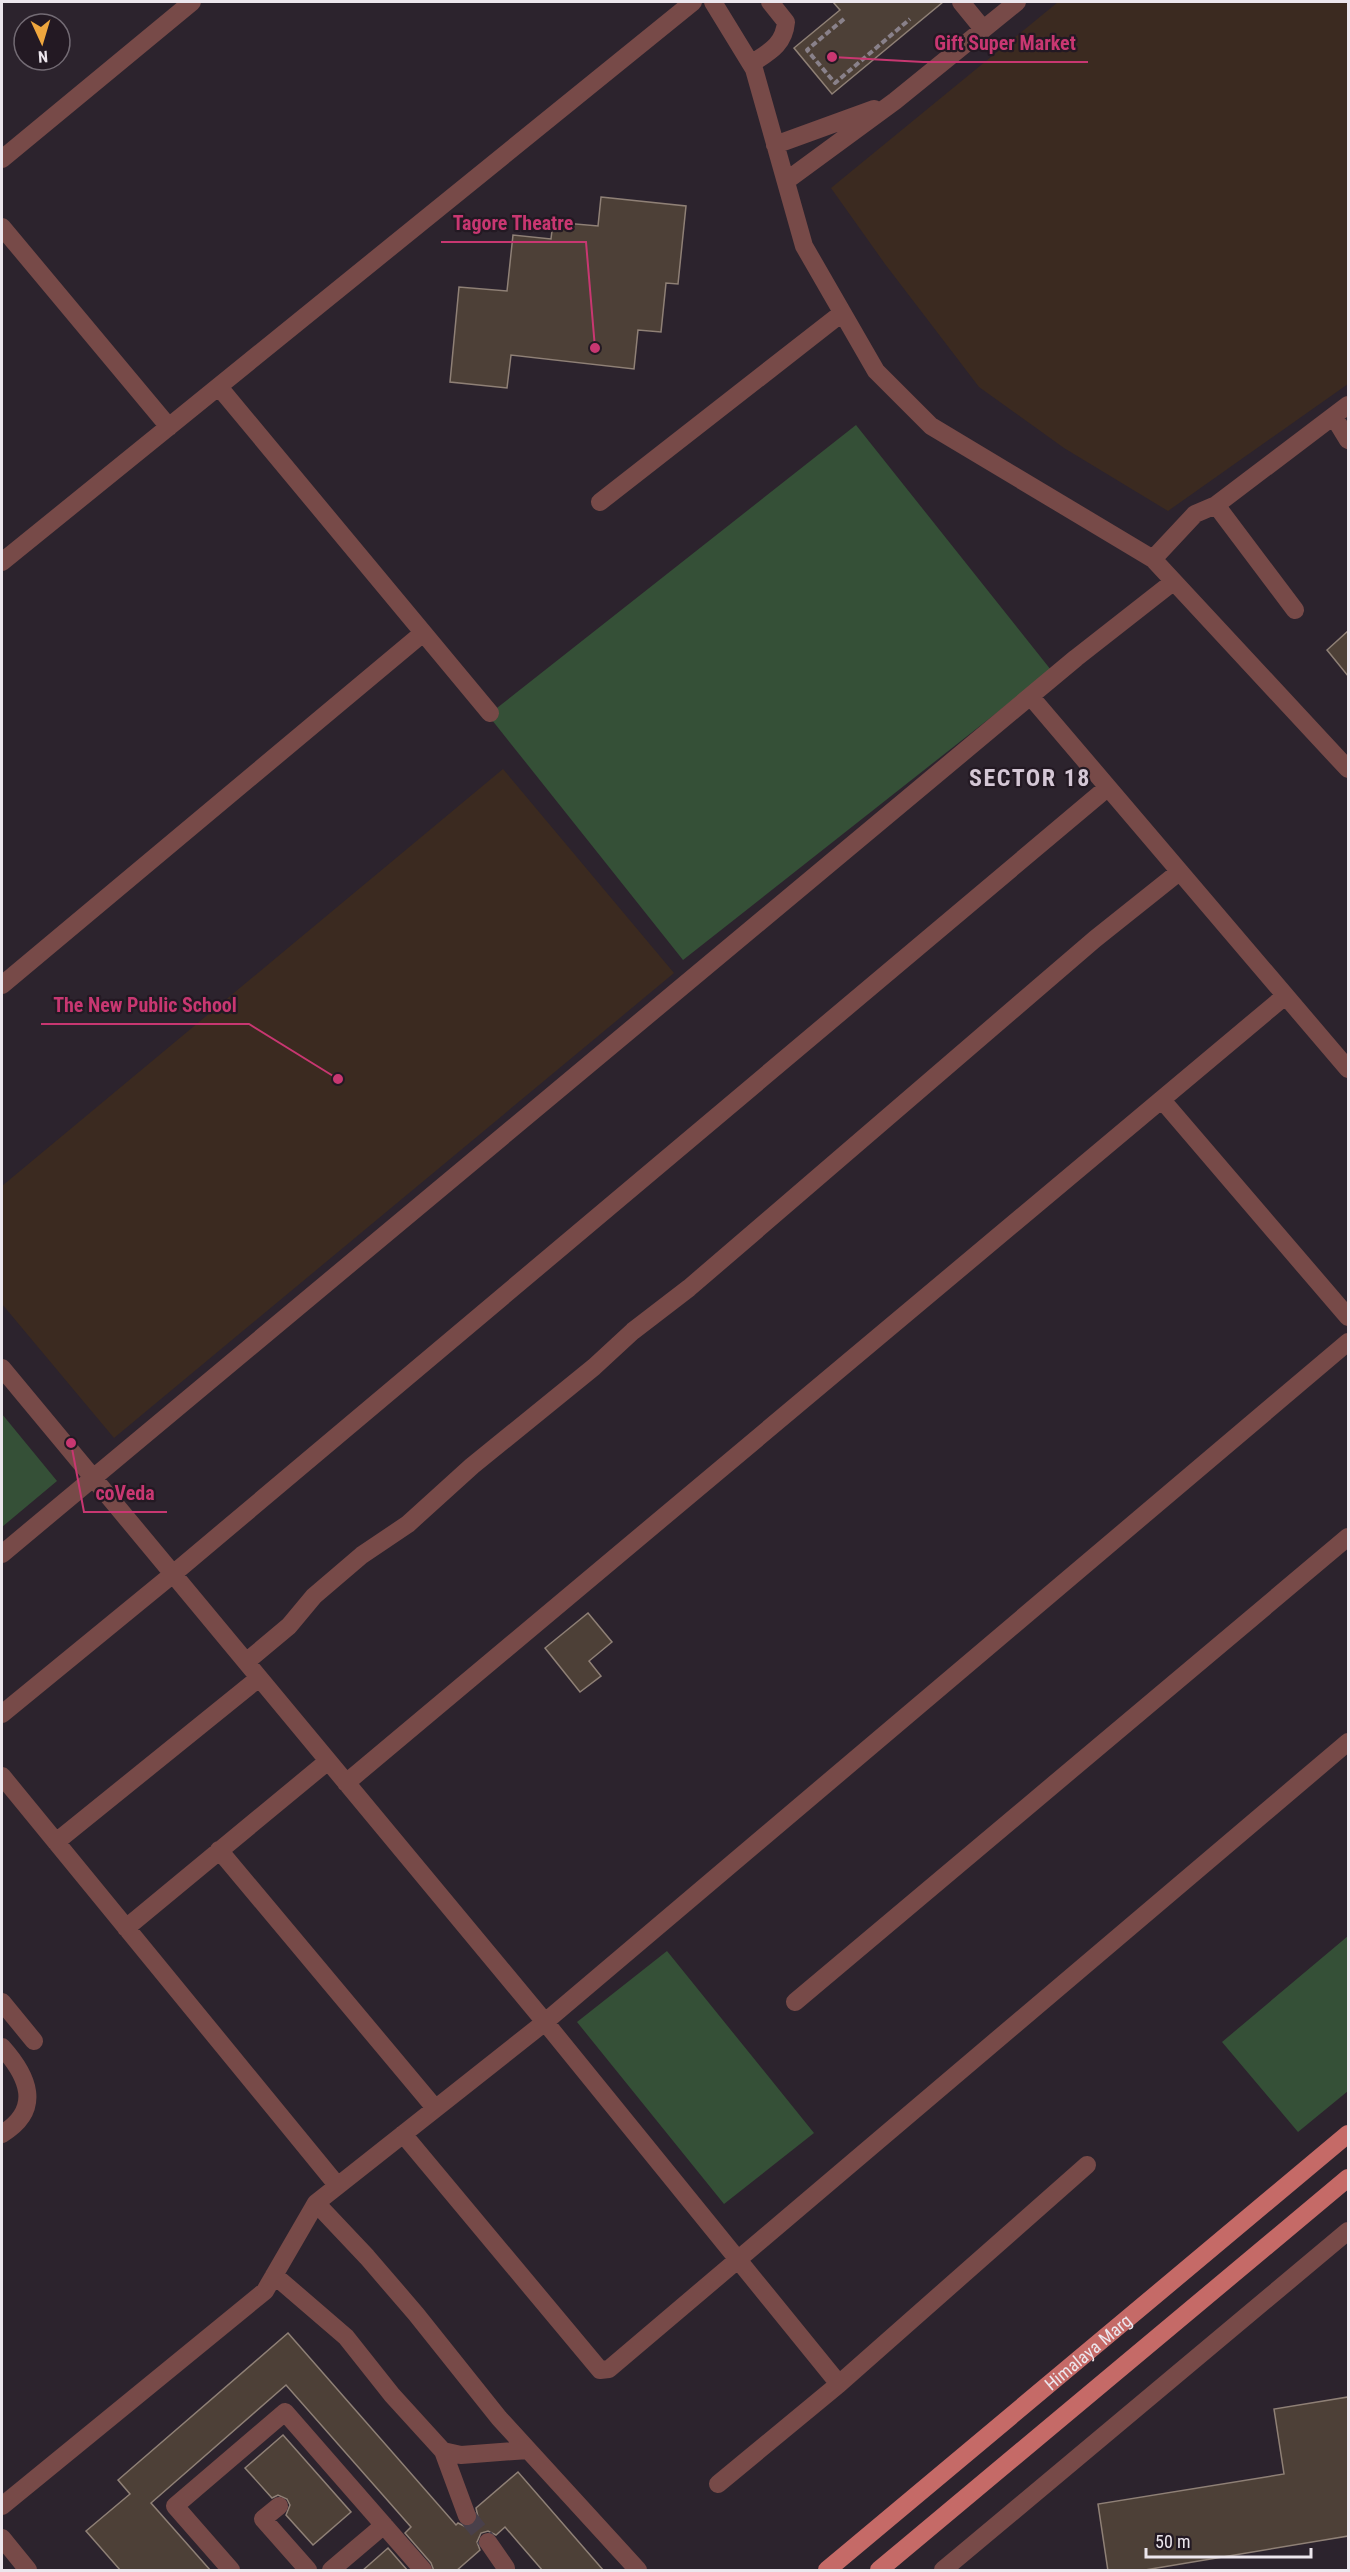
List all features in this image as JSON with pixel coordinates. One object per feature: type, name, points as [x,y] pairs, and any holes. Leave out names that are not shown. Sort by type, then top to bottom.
[{"type":"main road","name":"Himalaya Marg","points":[[827,2571],[1348,2134]]},
{"type":"main road","name":"Himalaya Marg","points":[[879,2571],[1348,2178]]},
{"type":"street","points":[[2,159],[192,2]]},
{"type":"street","points":[[2,562],[693,2]]},
{"type":"street","points":[[714,2],[751,64],[804,246],[876,371],[931,426],[1153,559],[1348,769]]},
{"type":"street","points":[[751,64],[770,51],[785,36],[786,22],[770,2]]},
{"type":"street","points":[[961,2],[983,29]]},
{"type":"street","points":[[786,181],[895,101],[1017,2]]},
{"type":"street","points":[[775,145],[895,101]]},
{"type":"street","points":[[2,227],[169,427]]},
{"type":"street","points":[[600,502],[842,313]]},
{"type":"street","points":[[219,387],[490,714]]},
{"type":"street","points":[[1153,559],[1195,514],[1216,505],[1348,405]]},
{"type":"street","points":[[1334,417],[1348,440]]},
{"type":"street","points":[[1216,505],[1295,610]]},
{"type":"street","points":[[2,1554],[1076,658],[1173,582]]},
{"type":"street","points":[[2,985],[423,633]]},
{"type":"street","points":[[1031,697],[1348,1069]]},
{"type":"street","points":[[2,1714],[173,1574],[1107,788]]},
{"type":"street","points":[[246,1662],[289,1626],[314,1596],[362,1555],[408,1524],[489,1452],[633,1331],[689,1288],[1095,939],[1179,872]]},
{"type":"street","points":[[346,1783],[1286,996]]},
{"type":"street","points":[[1162,1100],[1348,1317]]},
{"type":"street","points":[[2,2506],[265,2291],[316,2203],[544,2022],[1348,1342]]},
{"type":"street","points":[[2,1368],[544,2022],[839,2384]]},
{"type":"street","points":[[795,2002],[1348,1537]]},
{"type":"street","points":[[56,1842],[259,1678]]},
{"type":"street","points":[[402,2134],[600,2370],[609,2369],[1348,1742]]},
{"type":"street","points":[[126,1928],[327,1761]]},
{"type":"street","points":[[2,1776],[337,2185]]},
{"type":"street","points":[[219,1850],[435,2108]]},
{"type":"street","points":[[2,2002],[34,2041]]},
{"type":"street","points":[[2,2047],[21,2071],[28,2091],[24,2114],[2,2134]]},
{"type":"street","points":[[718,2484],[839,2384],[1087,2165]]},
{"type":"street","points":[[316,2203],[416,2314],[458,2368],[528,2450],[638,2571]]},
{"type":"street","points":[[943,2571],[1348,2231]]},
{"type":"street","points":[[274,2275],[346,2337],[392,2394],[443,2451],[467,2516]]},
{"type":"street","points":[[231,2571],[175,2506],[285,2412],[423,2571]]},
{"type":"street","points":[[443,2451],[461,2455],[528,2450]]},
{"type":"street","points":[[279,2506],[263,2519],[308,2571]]},
{"type":"street","points":[[331,2571],[384,2525]]},
{"type":"street","points":[[2,2538],[28,2571]]},
{"type":"street","points":[[488,2542],[506,2570]]},
{"type":"path","points":[[844,19],[807,50],[835,83],[910,19]]},
{"type":"shaded area","points":[[1058,2],[1348,2],[1348,384],[1168,511],[1064,448],[979,387],[885,264],[831,188]]},
{"type":"shaded area","points":[[503,769],[674,973],[114,1438],[2,1304],[2,1186]]},
{"type":"green space","points":[[856,425],[1051,670],[683,960],[488,715]]},
{"type":"green space","points":[[2,1414],[57,1481],[2,1527]]},
{"type":"green space","points":[[1348,1936],[1348,2091],[1298,2132],[1222,2042]]},
{"type":"green space","points":[[667,1951],[814,2133],[724,2204],[577,2022]]},
{"type":"building","points":[[833,2],[943,2],[832,94],[794,48],[840,10]]},
{"type":"building","points":[[601,197],[686,206],[678,284],[666,283],[661,332],[638,330],[634,369],[511,355],[507,388],[450,382],[459,287],[507,291],[513,235],[551,239],[553,222],[598,226]]},
{"type":"building","points":[[1348,631],[1348,676],[1327,650]]},
{"type":"building","points":[[588,1613],[612,1642],[589,1661],[601,1676],[580,1692],[545,1648]]},
{"type":"building","points":[[288,2333],[456,2525],[458,2523],[466,2527],[475,2524],[478,2517],[476,2508],[518,2472],[604,2571],[543,2571],[505,2527],[496,2535],[488,2531],[481,2533],[477,2542],[480,2550],[456,2571],[434,2571],[431,2563],[405,2533],[411,2527],[286,2385],[151,2503],[211,2571],[121,2571],[86,2531],[130,2494],[118,2480]]},
{"type":"building","points":[[1348,2397],[1348,2536],[1139,2571],[1108,2571],[1098,2504],[1284,2474],[1274,2409]]},
{"type":"building","points":[[283,2435],[351,2512],[313,2545],[286,2515],[290,2505],[287,2499],[278,2495],[272,2498],[245,2468]]},
{"type":"building","points":[[388,2548],[408,2571],[362,2571]]},
{"type":"tunnel","points":[[467,2516],[488,2542]]},
{"type":"place","name":"Gift Super Market","points":[[832,57]]},
{"type":"place","name":"Tagore Theatre","points":[[595,348]]},
{"type":"place","name":"The New Public School","points":[[338,1079]]},
{"type":"place","name":"coVeda","points":[[71,1443]]},
{"type":"district","name":"SECTOR 18","points":[[1030,778]]}]
